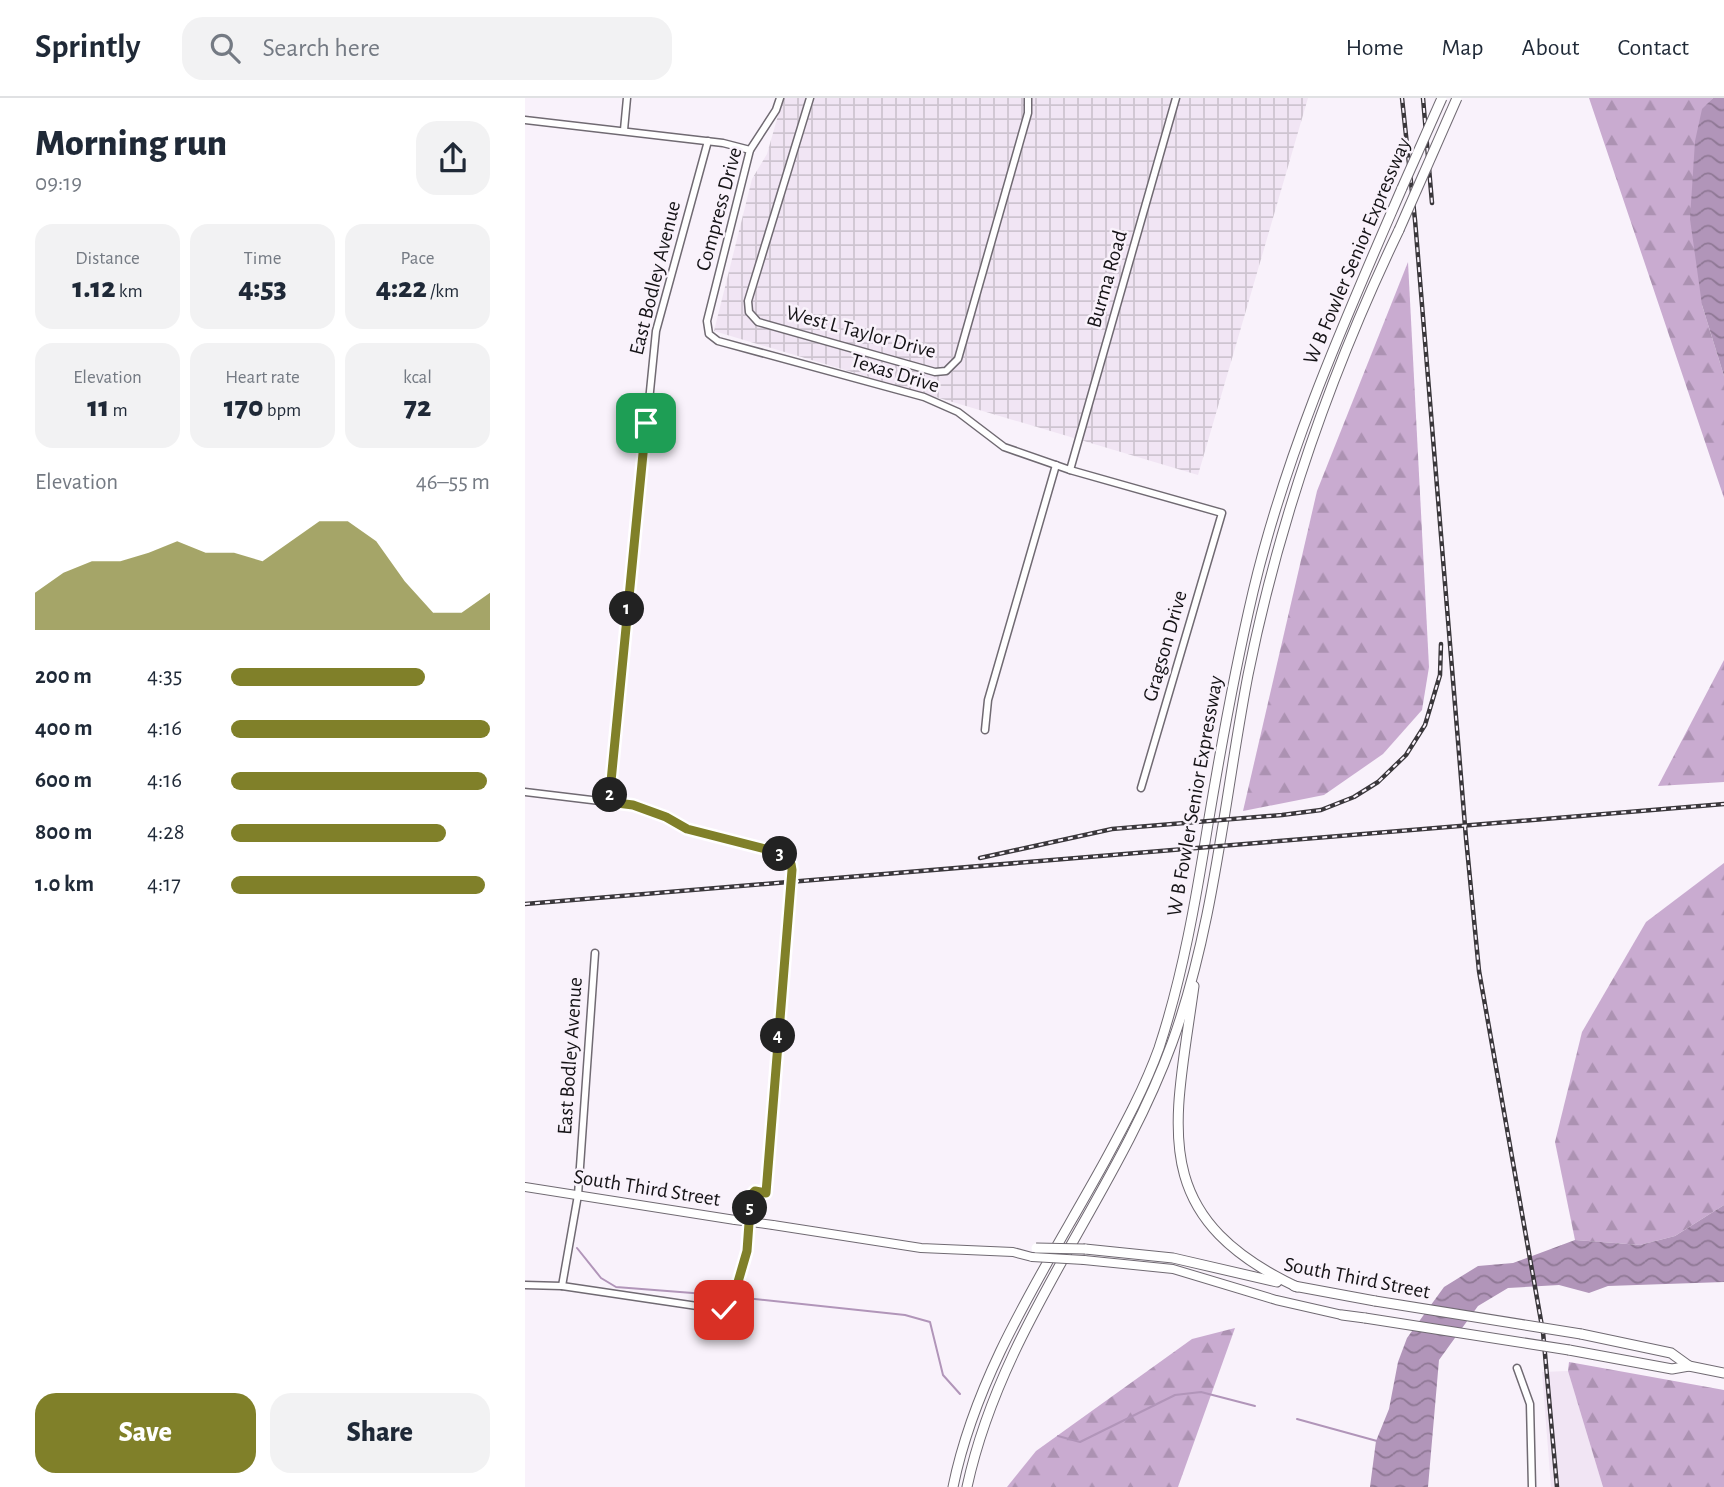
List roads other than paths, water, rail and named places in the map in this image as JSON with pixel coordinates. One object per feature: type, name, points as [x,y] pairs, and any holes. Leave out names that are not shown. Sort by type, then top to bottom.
[{"type":"highway","name":"W B Fowler Senior Expressway","points":[[953,1487],[974,1410],[1007,1337],[1124,1126],[1149,1075],[1172,1008],[1195,901],[1229,699],[1277,503],[1329,358],[1442,98]]},
{"type":"highway","name":"W B Fowler Senior Expressway","points":[[967,1487],[995,1396],[1021,1334],[1140,1121],[1173,1042],[1198,955],[1249,674],[1277,551],[1297,483],[1327,396],[1457,98]]},
{"type":"highway","points":[[1198,955],[1178,1103],[1178,1140],[1186,1183],[1199,1210],[1223,1240],[1261,1268],[1297,1287]]},
{"type":"highway","name":"South Third Street","points":[[1034,1252],[1085,1249],[1173,1258],[1297,1287],[1581,1334],[1671,1353],[1689,1366]]},
{"type":"highway","name":"South Third Street","points":[[1342,1315],[1569,1350],[1672,1369],[1689,1366],[1724,1373]]},
{"type":"main road","name":"South Third Street","points":[[525,1187],[921,1248],[1034,1252],[1173,1269],[1276,1300],[1342,1315]]},
{"type":"street","points":[[624,130],[627,98]]},
{"type":"street","name":"Compress Drive","points":[[709,334],[707,321],[750,150],[776,110],[780,98]]},
{"type":"street","name":"West L Taylor Drive","points":[[810,98],[748,301],[749,312],[758,323],[935,372],[946,371],[958,359],[1028,113],[1028,98]]},
{"type":"street","name":"Burma Road","points":[[1070,470],[1176,98]]},
{"type":"street","points":[[525,120],[708,141],[750,150]]},
{"type":"street","name":"East Bodley Avenue","points":[[609,802],[656,331],[708,141]]},
{"type":"street","name":"Texas Drive","points":[[709,334],[718,341],[924,397],[958,412],[1004,447],[1070,470],[1222,513]]},
{"type":"street","points":[[985,730],[988,700],[1056,465]]},
{"type":"street","name":"Gragson Drive","points":[[1141,788],[1222,513]]},
{"type":"street","points":[[525,792],[633,805],[666,817],[687,829],[767,849],[783,856],[791,864],[791,899],[785,937],[766,1193],[755,1191],[751,1195],[747,1251],[731,1306],[724,1310],[562,1286],[525,1285]]},
{"type":"street","name":"East Bodley Avenue","points":[[562,1286],[578,1195],[595,953]]},
{"type":"street","points":[[1517,1368],[1530,1404],[1532,1487]]},
{"type":"water","points":[[1713,98],[1724,98],[1724,376],[1702,305],[1690,219],[1695,141],[1702,109]]},
{"type":"water","points":[[1724,1205],[1724,1282],[1608,1286],[1589,1293],[1559,1285],[1508,1288],[1478,1306],[1439,1360],[1428,1487],[1370,1487],[1376,1441],[1389,1409],[1398,1362],[1407,1338],[1444,1287],[1478,1266],[1513,1263],[1575,1240],[1640,1245],[1675,1236]]},
{"type":"waterway","points":[[577,1248],[601,1278],[616,1287],[731,1296]]},
{"type":"waterway","points":[[736,1297],[905,1315],[930,1322],[943,1375],[960,1394]]},
{"type":"waterway","points":[[1058,1436],[1080,1442],[1175,1395],[1201,1392],[1255,1406]]},
{"type":"waterway","points":[[1297,1419],[1377,1441]]},
{"type":"railway","points":[[1402,98],[1415,220],[1479,971],[1543,1332],[1557,1487]]},
{"type":"railway","points":[[1423,98],[1432,203]]},
{"type":"railway","points":[[980,858],[1112,829],[1321,810],[1354,797],[1378,782],[1406,755],[1425,725],[1440,675],[1441,644]]},
{"type":"railway","points":[[525,904],[1724,804]]}]
